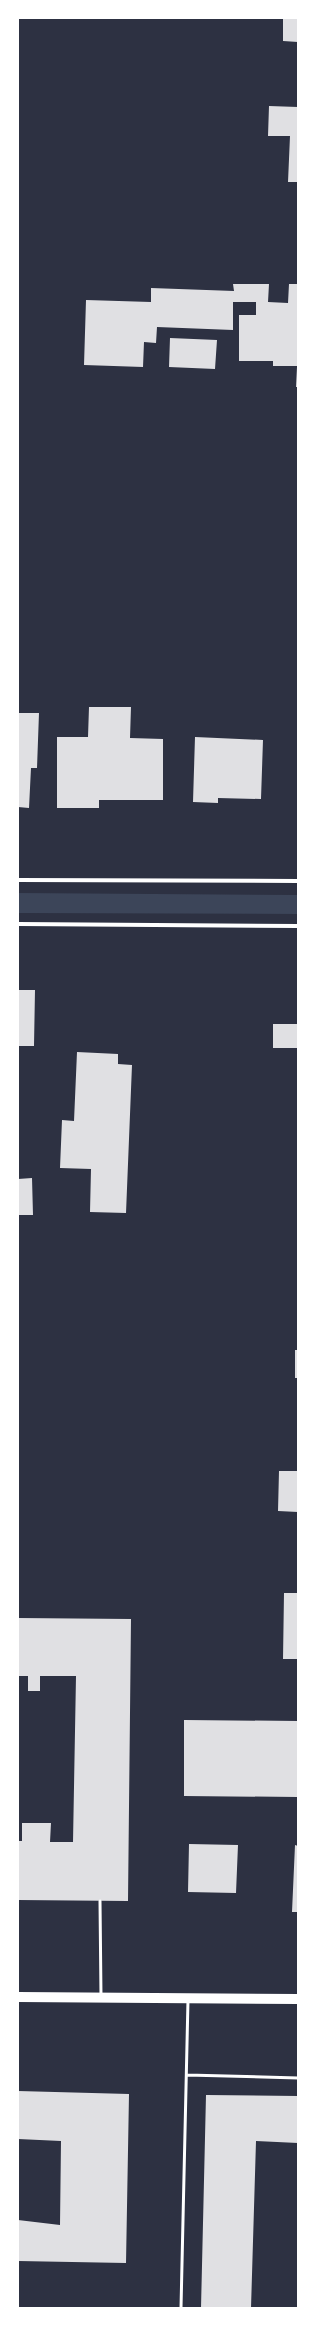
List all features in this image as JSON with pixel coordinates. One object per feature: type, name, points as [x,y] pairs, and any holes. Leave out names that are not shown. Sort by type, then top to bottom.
[{"type":"main road","points":[[18,1997],[298,1999]]},
{"type":"street","points":[[18,880],[298,881]]},
{"type":"street","points":[[18,924],[298,926]]},
{"type":"lane","points":[[100,1901],[101,1998]]},
{"type":"lane","points":[[181,2308],[188,1998]]},
{"type":"lane","points":[[187,2076],[298,2078]]},
{"type":"shaded area","points":[[18,893],[298,895],[298,914],[18,913]]},
{"type":"building","points":[[283,18],[298,18],[298,42],[283,41]]},
{"type":"building","points":[[269,106],[298,107],[298,182],[288,182],[290,136],[268,136]]},
{"type":"building","points":[[233,284],[269,284],[268,302],[288,303],[289,284],[298,284],[298,366],[273,366],[273,361],[239,361],[239,315],[256,315],[256,302],[233,302],[233,330],[157,327],[156,343],[144,342],[143,367],[84,365],[86,300],[151,302],[151,288],[234,291]]},
{"type":"building","points":[[170,338],[217,340],[215,369],[169,367]]},
{"type":"building","points":[[297,367],[298,387],[296,387]]},
{"type":"building","points":[[89,707],[131,707],[130,738],[163,739],[163,800],[99,800],[99,808],[57,808],[57,737],[88,737]]},
{"type":"building","points":[[18,713],[39,713],[37,768],[31,768],[29,808],[18,807]]},
{"type":"building","points":[[195,737],[263,740],[261,799],[218,798],[218,803],[193,802]]},
{"type":"building","points":[[18,990],[35,990],[34,1046],[18,1046]]},
{"type":"building","points":[[273,1024],[298,1024],[298,1048],[273,1048]]},
{"type":"building","points":[[77,1052],[118,1054],[118,1064],[132,1065],[126,1213],[90,1212],[91,1169],[60,1168],[62,1120],[74,1121]]},
{"type":"building","points":[[32,1178],[33,1215],[18,1215],[18,1179]]},
{"type":"building","points":[[295,1350],[298,1350],[298,1378],[295,1378]]},
{"type":"building","points":[[279,1471],[298,1471],[298,1512],[278,1511]]},
{"type":"building","points":[[284,1593],[298,1593],[298,1659],[283,1659]]},
{"type":"building","points":[[18,1618],[131,1619],[128,1901],[18,1900],[18,1841],[22,1841],[22,1823],[51,1823],[50,1842],[73,1842],[76,1676],[40,1676],[40,1691],[28,1691],[28,1676],[18,1676]]},
{"type":"building","points":[[184,1720],[298,1721],[298,1797],[184,1796]]},
{"type":"building","points":[[189,1844],[238,1845],[236,1893],[188,1892]]},
{"type":"building","points":[[295,1845],[298,1846],[298,1912],[292,1912]]},
{"type":"building","points":[[18,2091],[129,2094],[126,2263],[18,2261],[18,2220],[60,2225],[61,2141],[18,2139]]},
{"type":"building","points":[[206,2095],[298,2096],[298,2143],[256,2141],[251,2308],[201,2308]]}]
